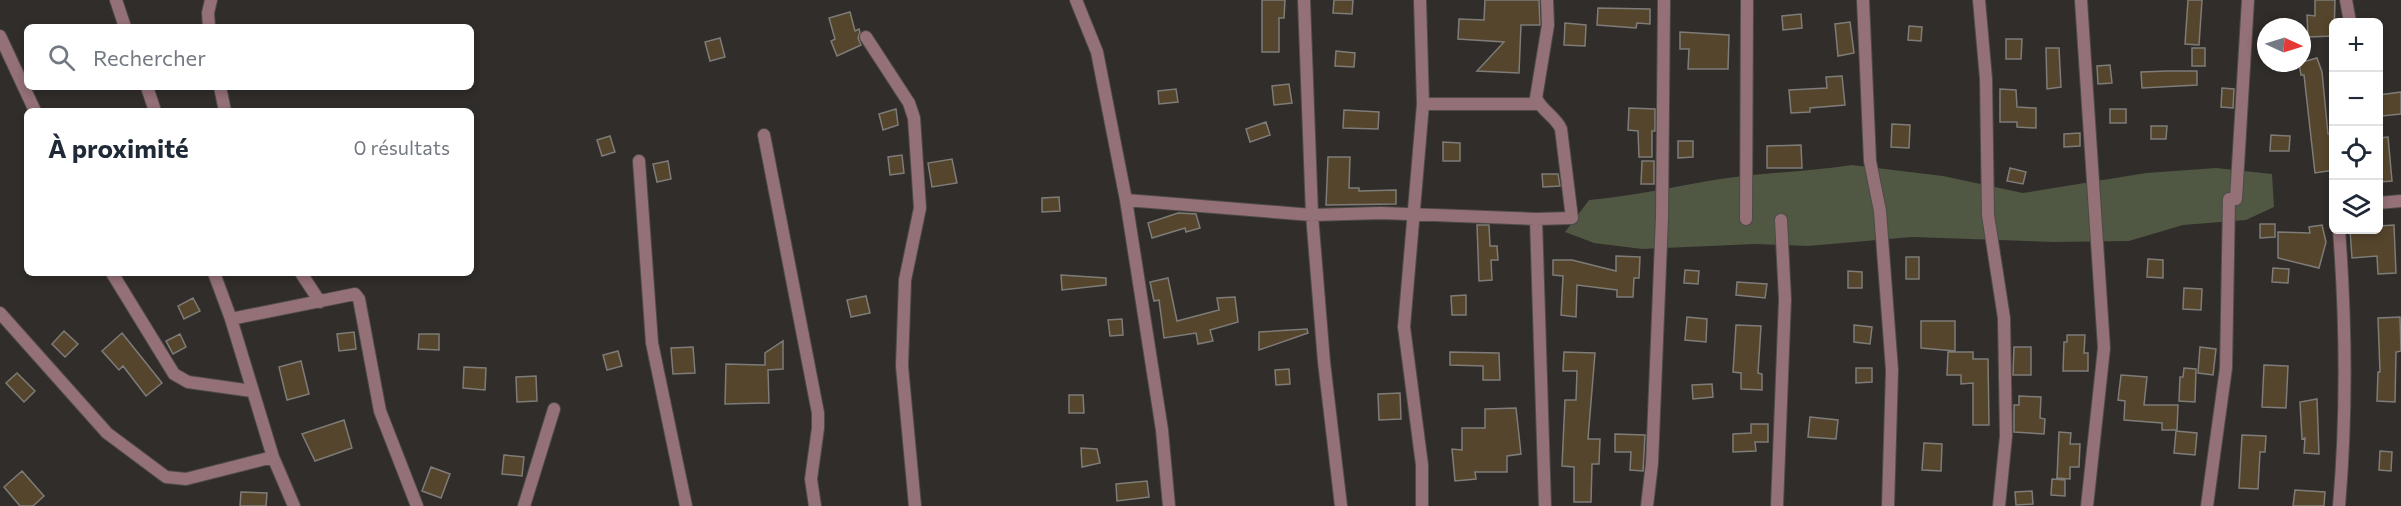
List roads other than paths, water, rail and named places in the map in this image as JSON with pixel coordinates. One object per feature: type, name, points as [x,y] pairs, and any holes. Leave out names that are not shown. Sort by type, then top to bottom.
[{"type":"street","points":[[116,0],[124,24]]},
{"type":"street","points":[[209,24],[211,0]]},
{"type":"street","points":[[1076,0],[1097,52],[1126,200],[1162,430],[1169,506]]},
{"type":"street","points":[[1304,0],[1312,214],[1324,362],[1341,506]]},
{"type":"street","points":[[1420,0],[1423,104],[1404,327],[1422,465],[1422,506]]},
{"type":"street","points":[[1126,200],[1312,214],[1572,218],[1561,129],[1558,122],[1539,104],[1536,98],[1548,25],[1548,0]]},
{"type":"street","points":[[1647,506],[1652,463],[1662,217],[1664,0]]},
{"type":"street","points":[[1746,219],[1747,0]]},
{"type":"street","points":[[1863,0],[1870,161],[1880,211],[1892,370],[1888,506]]},
{"type":"street","points":[[1979,0],[1986,79],[1988,215],[2004,318],[2006,436],[1999,506]]},
{"type":"street","points":[[2081,0],[2104,348],[2087,506]]},
{"type":"street","points":[[2207,506],[2226,368],[2232,199],[2244,98],[2248,0]]},
{"type":"street","points":[[2346,0],[2349,18]]},
{"type":"street","points":[[0,36],[24,87]]},
{"type":"street","points":[[866,37],[909,103],[914,118],[920,208],[905,280],[902,366],[915,506]]},
{"type":"street","points":[[25,90],[34,108]]},
{"type":"street","points":[[148,90],[154,108]]},
{"type":"street","points":[[221,90],[224,108]]},
{"type":"street","points":[[1423,104],[1539,104]]},
{"type":"street","points":[[764,135],[818,413],[812,472],[815,506]]},
{"type":"street","points":[[639,161],[652,343],[686,506]]},
{"type":"street","points":[[2383,203],[2401,201]]},
{"type":"street","points":[[1536,219],[1545,506]]},
{"type":"street","points":[[1777,506],[1785,299],[1781,220]]},
{"type":"street","points":[[2339,234],[2345,349],[2339,506]]},
{"type":"street","points":[[114,276],[174,374],[188,382],[252,391]]},
{"type":"street","points":[[214,276],[231,319],[273,457],[294,506]]},
{"type":"street","points":[[303,276],[320,302]]},
{"type":"street","points":[[231,319],[320,302],[350,293],[355,294],[359,299],[380,411],[417,506]]},
{"type":"street","points":[[0,313],[107,433],[166,477],[186,479],[273,457]]},
{"type":"street","points":[[524,506],[554,409]]}]
